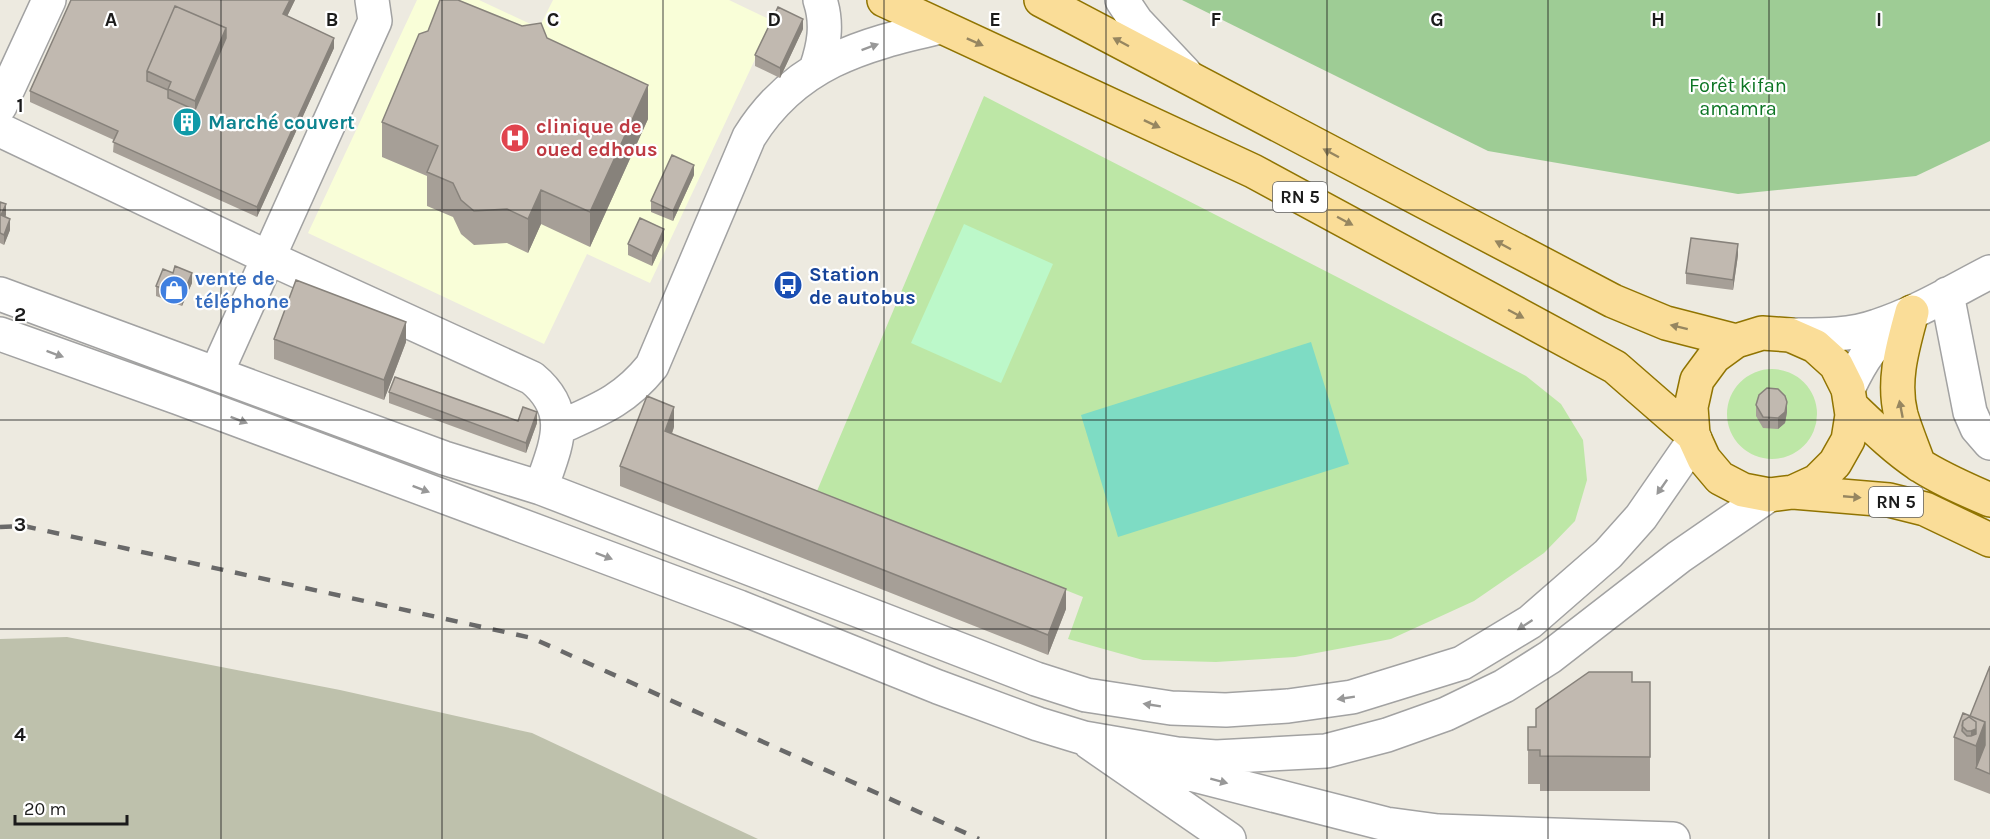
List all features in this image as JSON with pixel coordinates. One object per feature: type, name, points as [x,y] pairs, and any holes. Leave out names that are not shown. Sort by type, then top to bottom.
[{"type":"main road","name":"RN 5","points":[[884,0],[1253,171],[1615,367],[1694,437]]},
{"type":"main road","name":"RN 5","points":[[1041,0],[1613,301],[1666,323],[1736,341]]},
{"type":"main road","points":[[1912,312],[1900,358],[1897,388],[1901,413],[1919,465]]},
{"type":"main road","points":[[1762,333],[1790,335],[1815,346],[1836,364],[1850,397],[1852,415],[1848,440],[1835,463],[1817,481],[1781,494],[1743,490],[1720,478],[1704,459],[1694,437],[1691,407],[1697,380],[1714,357],[1736,341],[1762,333]]},
{"type":"main road","name":"RN 5","points":[[1850,397],[1889,442],[1919,465],[1955,485],[1990,500]]},
{"type":"main road","name":"RN 5","points":[[1781,494],[1898,502],[1925,509],[1990,540]]},
{"type":"street","points":[[0,106],[49,0]]},
{"type":"street","points":[[216,374],[375,21],[372,0]]},
{"type":"street","points":[[816,69],[825,30],[824,10],[820,0]]},
{"type":"street","points":[[1122,0],[1136,21],[1190,79]]},
{"type":"street","points":[[558,429],[619,399],[637,384],[652,366],[749,137],[761,117],[778,98],[816,69],[878,44],[941,27]]},
{"type":"street","points":[[0,130],[267,257],[531,378],[545,389],[554,406],[558,429],[541,488]]},
{"type":"street","points":[[1790,335],[1829,335],[1875,327],[1912,312],[1990,272]]},
{"type":"street","points":[[0,294],[444,458],[541,488],[1036,680],[1086,695],[1171,708],[1226,710],[1352,698],[1462,663],[1530,622],[1608,554],[1641,517],[1694,437]]},
{"type":"street","points":[[1947,294],[1970,412],[1977,428],[1990,443]]},
{"type":"street","points":[[1850,397],[1861,361],[1878,339],[1912,312]]},
{"type":"street","points":[[0,334],[190,402],[739,607],[1038,724],[1154,764],[1386,824],[1437,831],[1673,839]]},
{"type":"street","points":[[1084,738],[1177,754],[1216,757],[1326,750],[1387,735],[1446,714],[1504,686],[1550,657],[1679,557],[1781,494]]},
{"type":"street","points":[[1084,738],[1229,839]]},
{"type":"street","points":[[1256,755],[1284,784],[1337,813]]},
{"type":"shaded area","points":[[417,0],[479,0],[539,28],[553,0],[729,0],[773,21],[650,283],[587,254],[544,344],[308,233]]},
{"type":"shaded area","points":[[67,637],[340,690],[532,733],[758,839],[0,839],[0,639]]},
{"type":"green space","name":"Forêt kifan amamra","points":[[1182,0],[1990,0],[1990,141],[1916,176],[1738,194],[1488,151]]},
{"type":"green space","points":[[984,96],[1526,376],[1561,404],[1583,440],[1587,480],[1575,521],[1544,553],[1474,601],[1391,639],[1295,657],[1216,662],[1143,660],[1068,639],[1083,597],[817,491]]},
{"type":"green space","points":[[964,224],[1053,264],[1001,383],[911,343]]},
{"type":"green space","points":[[1311,342],[1349,464],[1118,537],[1081,415]]},
{"type":"green space","points":[[1772,369],[1789,372],[1804,382],[1814,397],[1817,414],[1814,431],[1804,446],[1789,456],[1772,459],[1755,456],[1740,446],[1730,431],[1727,414],[1730,397],[1740,382],[1755,372]]},
{"type":"building","name":"Marché couvert","points":[[71,0],[290,0],[283,14],[334,38],[257,207],[113,142],[118,131],[30,91]],"holes":[[[175,6],[226,28],[226,38],[195,110],[168,98],[168,90],[147,81],[147,71]]]},
{"type":"building","name":"clinique de oued edhous","points":[[440,0],[458,0],[522,26],[541,23],[547,38],[648,85],[590,212],[541,190],[528,219],[507,209],[474,211],[461,200],[453,183],[427,172],[438,146],[382,122],[419,34],[428,31]]},
{"type":"building","points":[[175,6],[226,28],[195,101],[168,89],[171,82],[147,71]]},
{"type":"building","points":[[778,7],[803,19],[780,68],[755,55]]},
{"type":"building","points":[[672,155],[694,165],[673,211],[651,201]]},
{"type":"building","points":[[0,202],[6,204],[1,215],[10,219],[4,235],[0,233]]},
{"type":"building","points":[[640,218],[664,229],[652,256],[628,244]]},
{"type":"building","points":[[1691,238],[1738,244],[1733,280],[1686,273]]},
{"type":"building","points":[[175,266],[192,273],[182,296],[156,286],[163,269],[173,273]]},
{"type":"building","points":[[296,280],[406,322],[384,380],[274,339]]},
{"type":"building","points":[[395,377],[518,421],[523,407],[537,412],[526,443],[389,392]]},
{"type":"building","points":[[1767,388],[1778,389],[1785,396],[1787,402],[1785,412],[1778,418],[1763,417],[1756,405],[1759,395]]},
{"type":"building","points":[[647,396],[674,407],[665,431],[1066,589],[1048,635],[620,466]]},
{"type":"building","points":[[1990,666],[1990,774],[1976,768],[1985,745],[1985,722],[1970,716]]},
{"type":"building","points":[[1589,672],[1632,672],[1632,682],[1650,682],[1650,757],[1540,756],[1540,750],[1528,750],[1528,727],[1536,727],[1536,709]]},
{"type":"building","points":[[1963,713],[1985,722],[1976,746],[1954,737]],"holes":[[[1969,717],[1976,722],[1976,734],[1967,736],[1962,731],[1963,721]]]},
{"type":"building","points":[[1969,717],[1976,722],[1976,729],[1967,731],[1962,726],[1963,721]]},
{"type":"railway","points":[[0,527],[24,526],[532,638],[979,839]]},
{"type":"place","name":"Marché couvert","points":[[187,122]]},
{"type":"place","name":"clinique de oued edhous","points":[[515,138]]},
{"type":"place","name":"Station de autobus","points":[[788,285]]},
{"type":"place","name":"vente de téléphone","points":[[174,290]]}]
